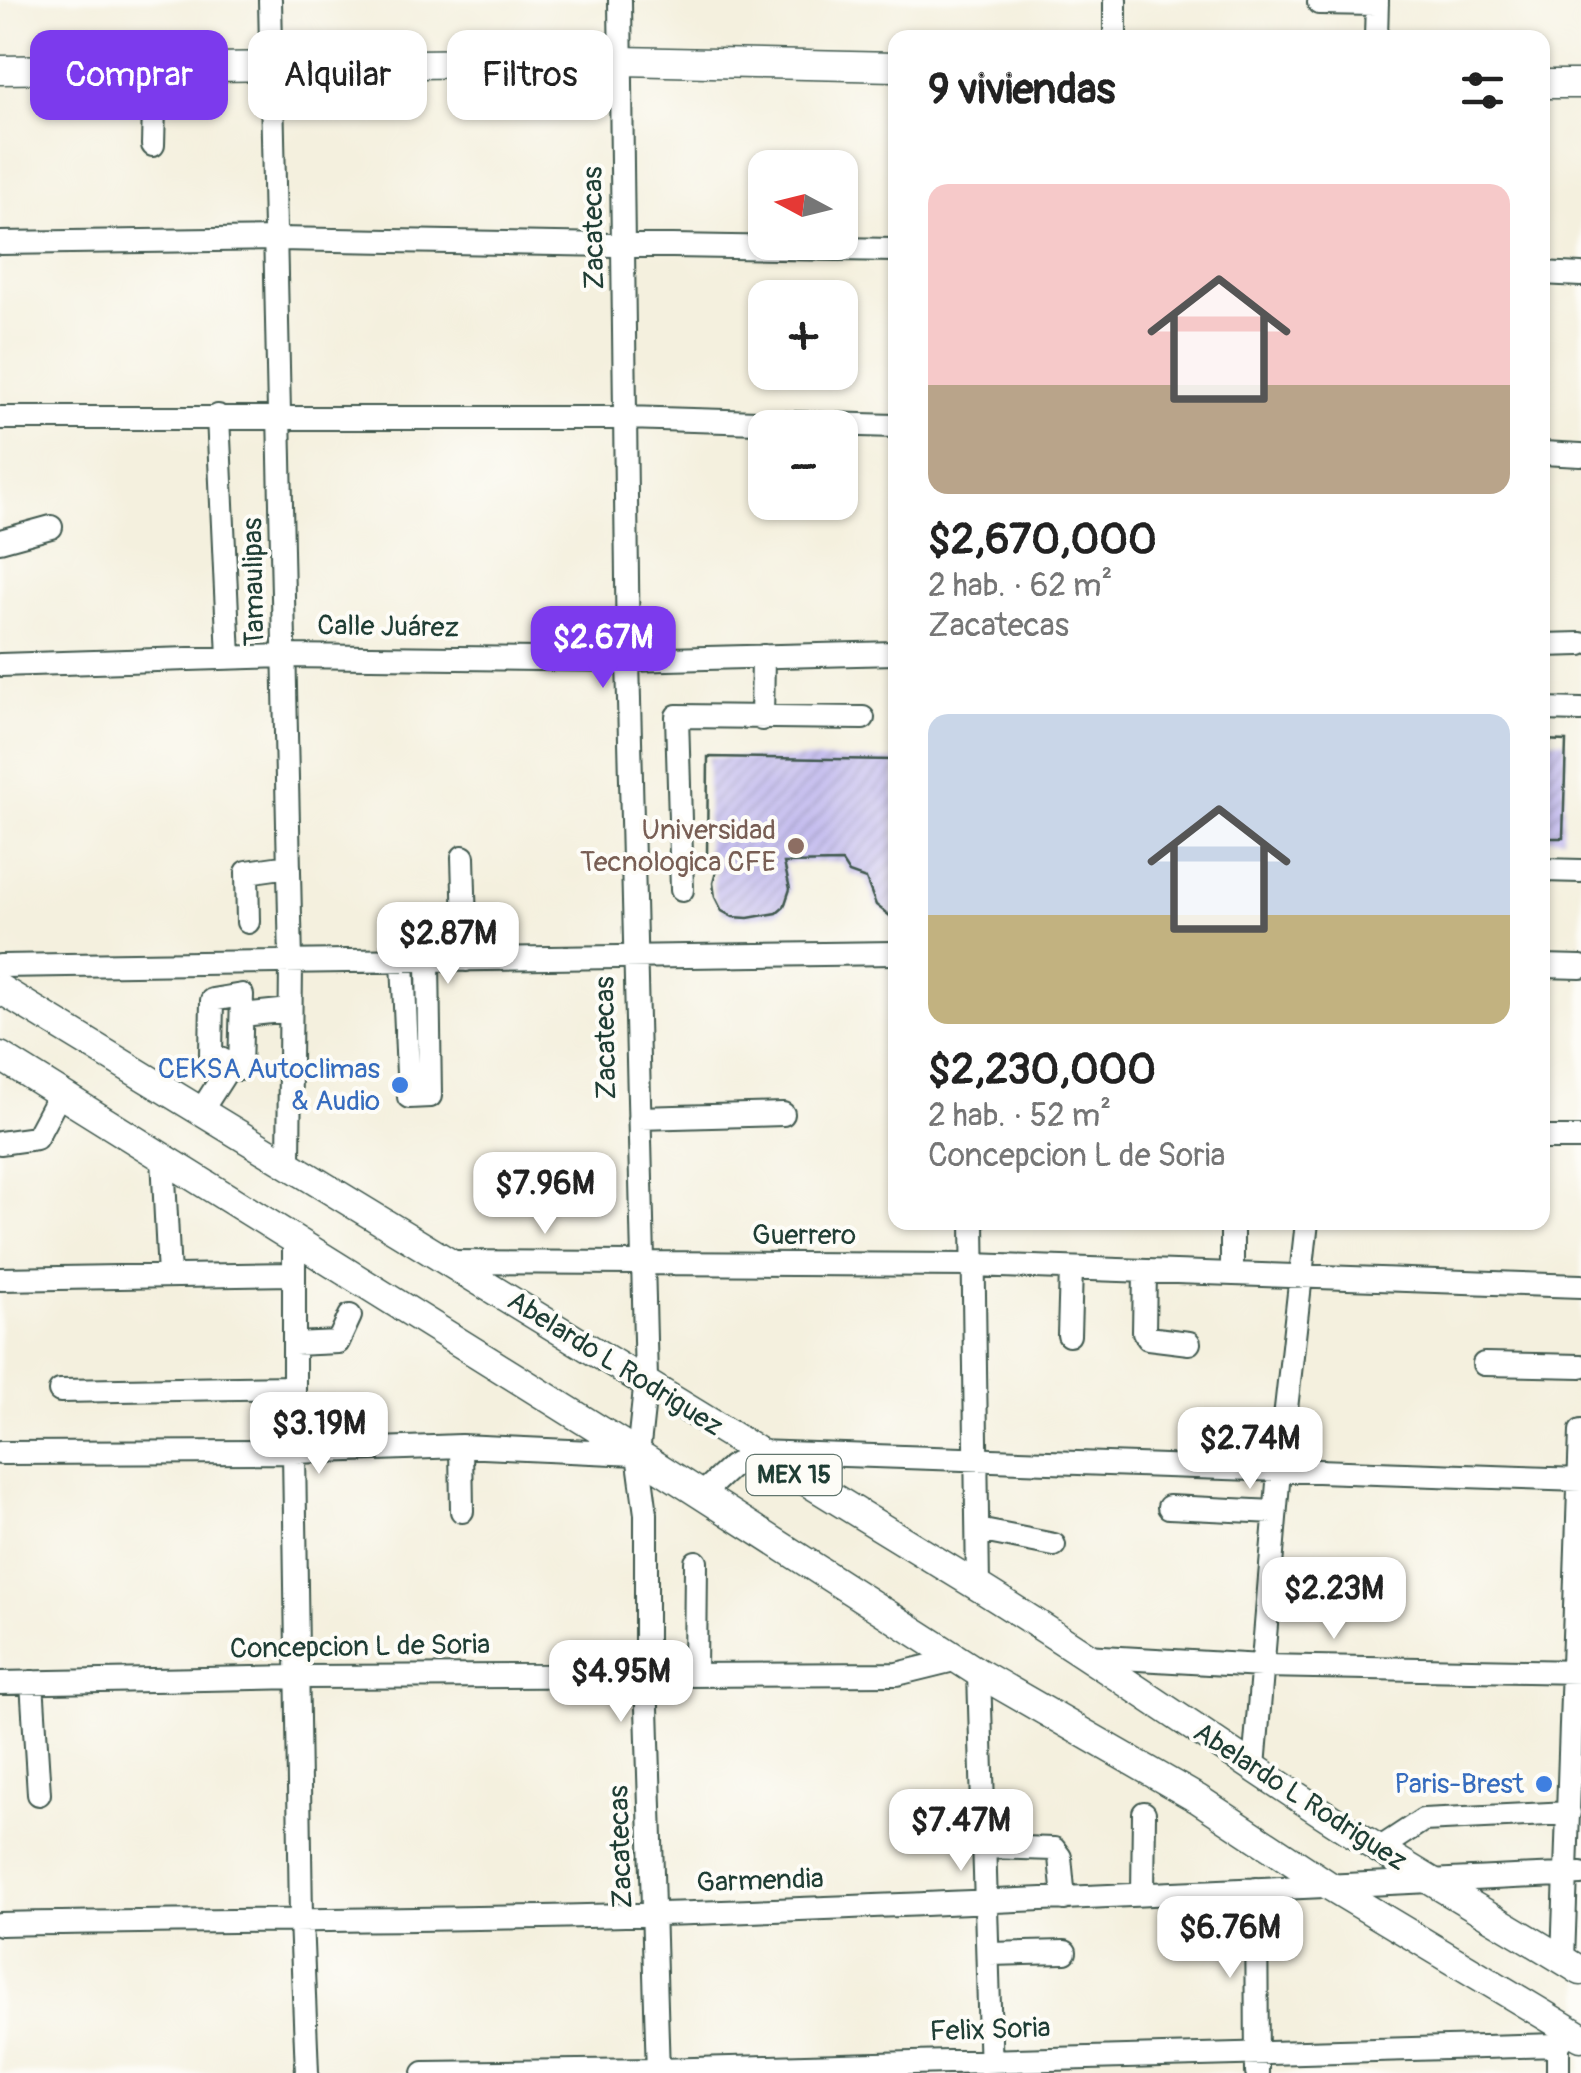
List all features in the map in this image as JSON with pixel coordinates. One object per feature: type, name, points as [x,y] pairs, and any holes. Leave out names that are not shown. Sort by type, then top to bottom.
[{"type":"main road","points":[[427,65],[621,61],[888,67]]},
{"type":"main road","points":[[0,70],[30,70]]},
{"type":"main road","points":[[1550,84],[1581,84]]},
{"type":"main road","name":"Abelardo L Rodriguez","points":[[0,989],[978,1586],[1380,1849],[1572,1966]]},
{"type":"main road","name":"Abelardo L Rodriguez","points":[[0,1056],[702,1494],[969,1666],[1198,1799],[1570,2037]]},
{"type":"street","name":"Tamaulipas","points":[[270,0],[270,30]]},
{"type":"street","name":"Zacatecas","points":[[620,0],[628,660],[646,1380],[638,1454],[646,1514],[646,1674],[658,2072]]},
{"type":"street","points":[[1114,30],[1115,0]]},
{"type":"street","points":[[1319,3],[1377,2],[1376,30]]},
{"type":"street","points":[[154,120],[154,145]]},
{"type":"street","name":"Tamaulipas","points":[[272,120],[289,866],[289,1164]]},
{"type":"street","points":[[0,243],[277,239],[888,250]]},
{"type":"street","points":[[1550,273],[1581,275]]},
{"type":"street","points":[[218,416],[229,658]]},
{"type":"street","points":[[0,418],[626,418],[888,426]]},
{"type":"street","points":[[1550,453],[1581,455]]},
{"type":"street","points":[[0,541],[51,527]]},
{"type":"street","points":[[1550,645],[1581,644]]},
{"type":"street","name":"Calle Juárez","points":[[0,665],[285,656],[628,660],[888,653]]},
{"type":"street","points":[[762,656],[762,719]]},
{"type":"street","points":[[1550,709],[1581,710]]},
{"type":"street","points":[[682,890],[677,716],[863,718]]},
{"type":"street","points":[[463,857],[466,960]]},
{"type":"street","points":[[248,922],[248,872],[289,866]]},
{"type":"street","points":[[1550,870],[1581,871]]},
{"type":"street","points":[[0,966],[888,952]]},
{"type":"street","points":[[403,961],[409,1097],[430,1096],[428,961]]},
{"type":"street","points":[[1550,966],[1581,967]]},
{"type":"street","points":[[242,995],[242,1015],[240,1069],[211,1054],[212,1000],[242,995]]},
{"type":"street","points":[[242,1015],[290,1010]]},
{"type":"street","points":[[201,1111],[231,1064]]},
{"type":"street","points":[[0,1143],[36,1138],[60,1094]]},
{"type":"street","points":[[638,1118],[782,1114]]},
{"type":"street","points":[[1550,1138],[1581,1138]]},
{"type":"street","points":[[163,1158],[169,1276]]},
{"type":"street","points":[[972,1230],[978,1586]]},
{"type":"street","points":[[1232,1230],[1232,1274]]},
{"type":"street","points":[[1254,1767],[1278,1471],[1306,1230]]},
{"type":"street","points":[[294,1240],[301,1918],[307,2073]]},
{"type":"street","name":"Guerrero","points":[[446,1262],[1071,1268],[1581,1286]]},
{"type":"street","points":[[1069,1335],[1071,1268]]},
{"type":"street","points":[[1146,1271],[1144,1332],[1148,1338],[1189,1343]]},
{"type":"street","points":[[0,1279],[294,1274]]},
{"type":"street","points":[[294,1344],[338,1342],[350,1316]]},
{"type":"street","points":[[1484,1364],[1581,1366]]},
{"type":"street","points":[[60,1391],[294,1387]]},
{"type":"street","points":[[1572,1966],[1574,1875],[1568,1813],[1577,1672],[1581,1432]]},
{"type":"street","points":[[461,1446],[462,1511]]},
{"type":"street","points":[[0,1453],[294,1452],[461,1446],[638,1454]]},
{"type":"street","points":[[702,1494],[731,1467],[756,1452],[1580,1480]]},
{"type":"street","points":[[1169,1507],[1275,1512]]},
{"type":"street","points":[[978,1530],[1054,1545]]},
{"type":"street","points":[[695,1674],[696,1562]]},
{"type":"street","points":[[1085,1656],[1262,1666],[1577,1672]]},
{"type":"street","points":[[969,1666],[986,1847],[991,2067]]},
{"type":"street","name":"Concepcion L de Soria","points":[[0,1683],[897,1674],[969,1666]]},
{"type":"street","points":[[32,1682],[39,1794]]},
{"type":"street","points":[[1143,1893],[1144,1813]]},
{"type":"street","points":[[1380,1849],[1423,1820],[1568,1813]]},
{"type":"street","points":[[986,1847],[1054,1849],[1060,1857],[1064,1899]]},
{"type":"street","name":"Garmendia","points":[[0,1924],[653,1914],[988,1903],[1574,1875]]},
{"type":"street","points":[[1256,1888],[1257,2062]]},
{"type":"street","points":[[989,1954],[1064,1952]]},
{"type":"street","points":[[1558,2073],[1570,2037]]},
{"type":"street","name":"Felix Soria","points":[[424,2073],[1257,2062],[1570,2037]]},
{"type":"building","points":[[1550,740],[1566,741],[1563,838],[1550,838]]},
{"type":"building","name":"Universidad Tecnologica CFE","points":[[708,757],[888,760],[888,914],[876,905],[866,879],[849,873],[842,862],[784,863],[790,889],[784,907],[777,913],[733,917],[722,911],[715,897],[713,883],[720,857],[707,856]]},
{"type":"place","name":"Universidad Tecnologica CFE","points":[[796,846]]},
{"type":"place","name":"CEKSA Autoclimas & Audio","points":[[400,1085]]},
{"type":"place","name":"Paris-Brest","points":[[1544,1784]]}]
